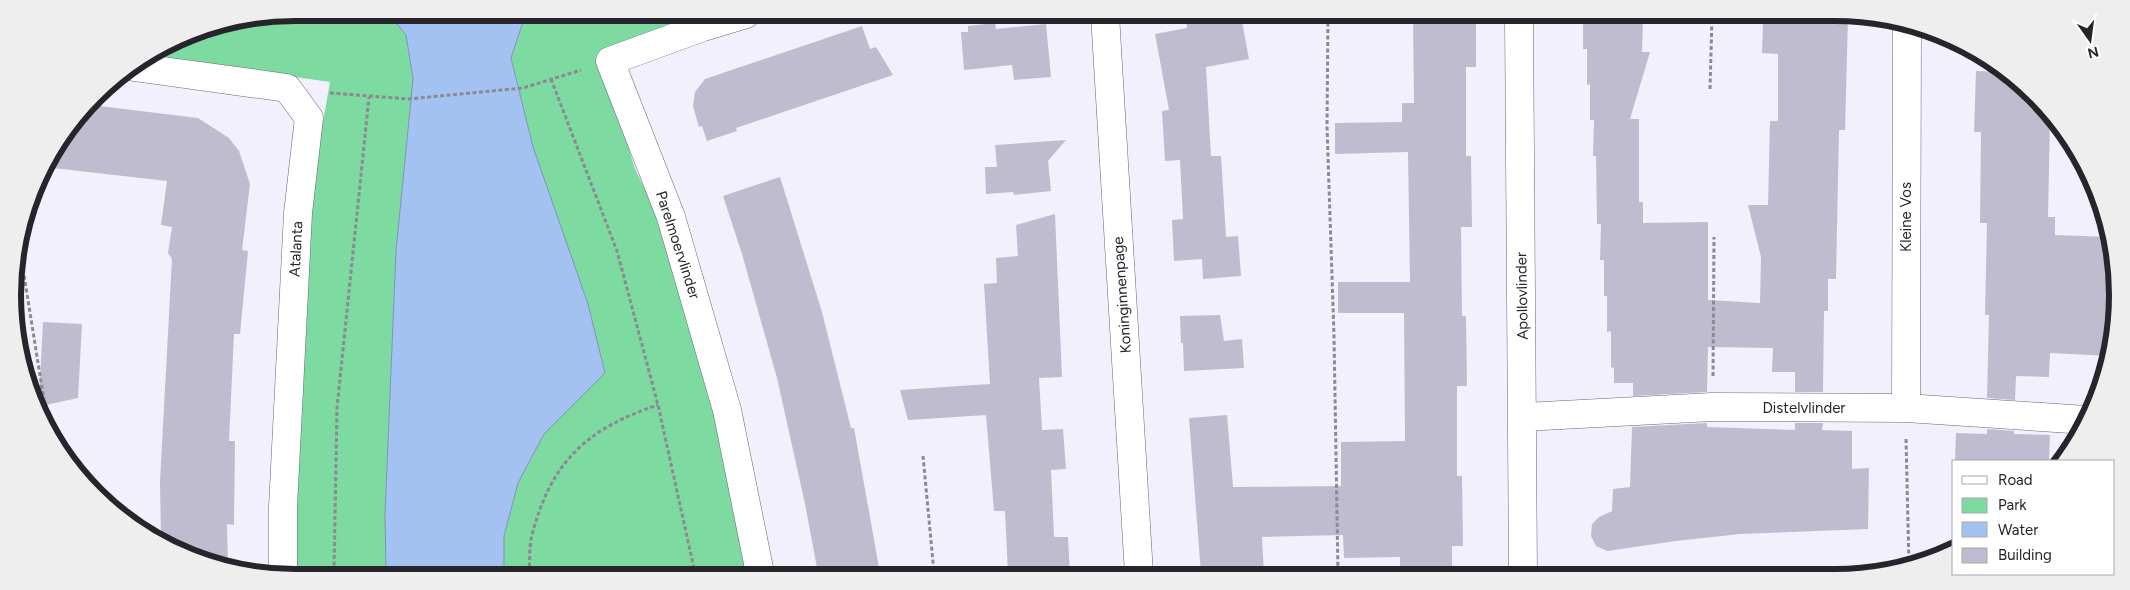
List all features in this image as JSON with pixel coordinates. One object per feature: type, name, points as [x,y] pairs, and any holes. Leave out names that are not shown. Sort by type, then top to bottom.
[{"type":"street","points":[[610,61],[722,21]]},
{"type":"street","name":"Koninginnenpage","points":[[1105,21],[1139,569]]},
{"type":"street","name":"Apollovlinder","points":[[1519,21],[1523,569]]},
{"type":"street","name":"Kleine Vos","points":[[1906,408],[1907,31]]},
{"type":"street","name":"Parelmoervlinder","points":[[610,61],[671,217],[727,410],[759,569]]},
{"type":"street","points":[[142,68],[287,88]]},
{"type":"street","name":"Atalanta","points":[[283,568],[284,497],[298,214],[309,118],[287,88]]},
{"type":"street","name":"Distelvlinder","points":[[1523,417],[1712,407],[1906,408],[2079,420]]},
{"type":"path","points":[[1328,21],[1327,126],[1334,336],[1338,569]]},
{"type":"path","points":[[1710,89],[1712,21]]},
{"type":"path","points":[[287,88],[369,97],[408,99],[523,88],[610,61]]},
{"type":"path","points":[[551,79],[617,251],[658,405],[694,569]]},
{"type":"path","points":[[334,569],[337,408],[369,97]]},
{"type":"path","points":[[1712,407],[1714,237]]},
{"type":"path","points":[[23,268],[45,407]]},
{"type":"path","points":[[529,569],[532,536],[547,491],[570,456],[596,434],[627,415],[658,405]]},
{"type":"path","points":[[1906,408],[1909,558]]},
{"type":"path","points":[[923,456],[934,569]]},
{"type":"green space","points":[[395,21],[406,35],[413,79],[396,251],[385,514],[386,569],[286,569],[289,459],[315,167],[330,82],[159,57],[174,49],[207,36],[242,27],[277,22]]},
{"type":"green space","points":[[523,21],[677,21],[635,41],[616,107],[635,169],[669,239],[754,569],[504,569],[504,536],[518,483],[544,434],[605,373],[588,304],[533,147],[511,58]]},
{"type":"water","points":[[395,21],[523,21],[511,58],[533,147],[588,304],[605,373],[544,434],[518,483],[504,536],[504,569],[386,569],[385,514],[396,251],[413,79],[406,35]]},
{"type":"building","points":[[1186,21],[1242,21],[1249,59],[1206,67],[1211,156],[1221,156],[1226,237],[1238,236],[1241,276],[1203,279],[1202,259],[1174,261],[1172,220],[1183,219],[1180,160],[1165,161],[1162,111],[1169,110],[1155,34],[1187,28]]},
{"type":"building","points":[[1413,21],[1476,21],[1476,67],[1466,67],[1466,156],[1471,156],[1472,227],[1461,227],[1462,316],[1466,316],[1467,386],[1457,386],[1457,476],[1462,476],[1463,546],[1452,546],[1452,569],[1400,569],[1400,557],[1344,558],[1343,535],[1262,537],[1264,569],[1201,569],[1189,418],[1227,415],[1233,487],[1341,486],[1341,442],[1405,441],[1404,313],[1338,313],[1338,282],[1410,282],[1408,152],[1335,154],[1335,123],[1402,122],[1402,103],[1414,103]]},
{"type":"building","points":[[1583,21],[1643,21],[1642,52],[1650,52],[1630,119],[1639,119],[1639,202],[1643,202],[1643,223],[1708,222],[1708,300],[1760,303],[1761,257],[1748,205],[1768,205],[1770,121],[1778,121],[1778,54],[1762,53],[1763,23],[1792,24],[1792,21],[1848,22],[1845,130],[1839,130],[1836,279],[1828,279],[1828,311],[1824,311],[1823,392],[1795,392],[1795,372],[1772,372],[1773,348],[1708,347],[1707,392],[1633,396],[1633,383],[1614,383],[1614,368],[1611,367],[1611,331],[1607,332],[1607,296],[1604,296],[1604,260],[1600,260],[1601,224],[1597,224],[1596,156],[1593,156],[1594,120],[1590,120],[1590,84],[1587,85],[1587,49],[1583,49]]},
{"type":"building","points":[[995,23],[996,29],[1046,24],[1051,77],[1014,80],[1012,65],[964,70],[961,32],[968,32],[968,26]]},
{"type":"building","points":[[862,26],[870,49],[876,47],[893,75],[736,128],[737,131],[707,141],[702,126],[699,127],[693,106],[695,92],[705,79]]},
{"type":"building","points":[[1976,71],[1993,72],[2029,101],[2050,125],[2048,217],[2055,217],[2055,235],[2102,237],[2106,259],[2109,295],[2106,331],[2101,356],[2050,353],[2049,377],[2016,376],[2015,400],[1987,398],[1989,315],[1985,315],[1987,223],[1980,223],[1981,132],[1974,132]]},
{"type":"building","points":[[97,106],[198,118],[229,138],[239,151],[250,184],[242,250],[248,251],[240,334],[234,334],[229,441],[235,441],[234,525],[227,524],[228,560],[190,548],[161,534],[160,481],[172,259],[168,253],[172,227],[161,225],[167,181],[52,168],[67,143]]},
{"type":"building","points":[[1066,140],[1048,161],[1051,191],[1014,195],[1013,192],[986,194],[985,167],[997,167],[995,145]]},
{"type":"building","points":[[780,177],[822,312],[851,428],[854,428],[879,569],[817,569],[777,378],[742,254],[723,196]]},
{"type":"building","points":[[1055,214],[1062,377],[1039,378],[1042,430],[1063,429],[1066,469],[1051,470],[1054,537],[1068,537],[1070,569],[1008,569],[1005,511],[994,511],[986,415],[908,420],[900,390],[990,384],[984,284],[997,283],[996,258],[1018,256],[1016,225]]},
{"type":"building","points":[[1220,315],[1224,341],[1242,339],[1244,368],[1184,371],[1180,316]]},
{"type":"building","points":[[43,322],[82,324],[78,398],[44,405],[39,393]]},
{"type":"building","points":[[1707,423],[1707,427],[1795,430],[1795,423],[1823,423],[1822,430],[1852,431],[1852,469],[1869,468],[1868,529],[1740,534],[1607,551],[1596,546],[1591,536],[1592,524],[1599,517],[1612,511],[1613,489],[1630,487],[1632,427]]},
{"type":"building","points":[[1987,429],[2014,431],[2014,434],[2050,435],[2049,460],[1955,460],[1956,433],[1987,434]]}]
